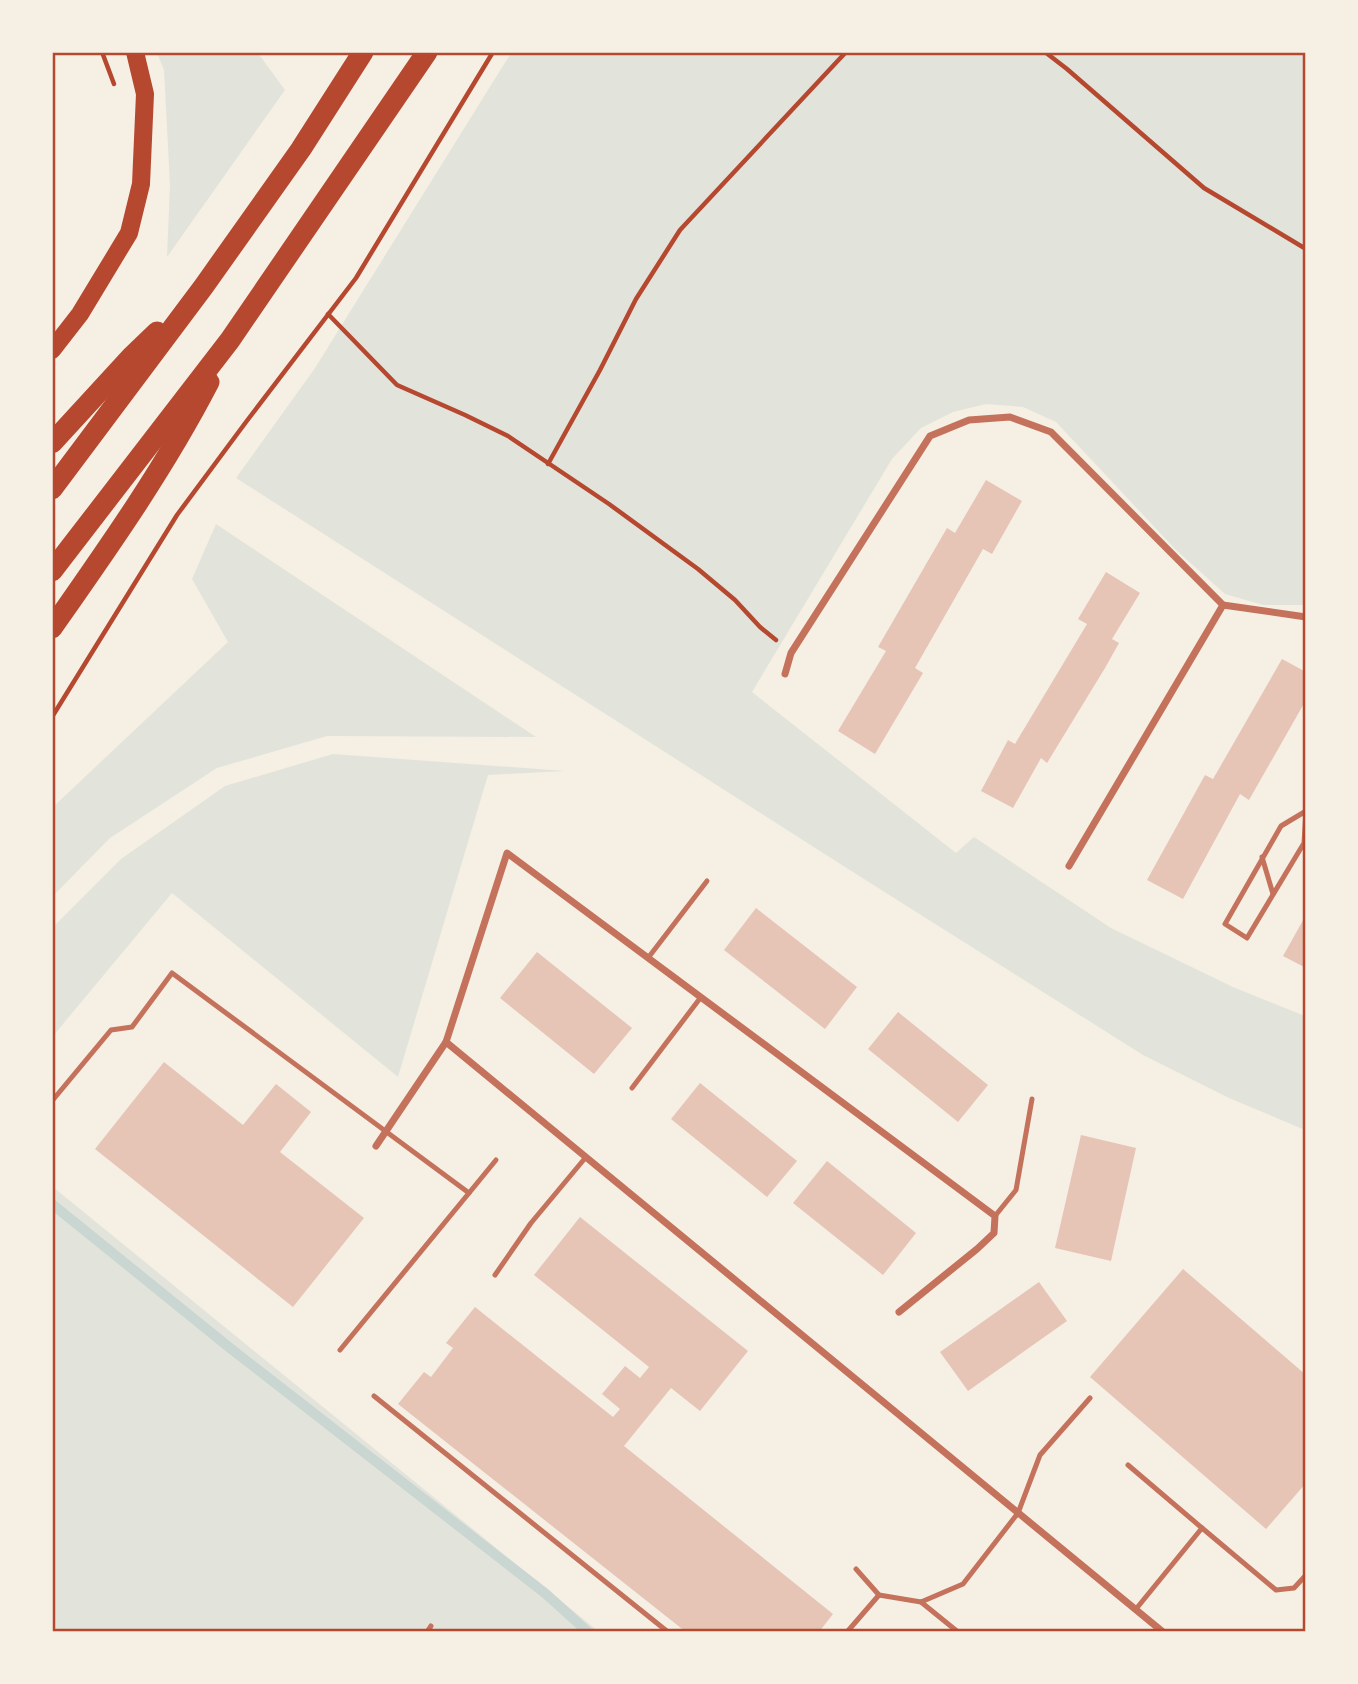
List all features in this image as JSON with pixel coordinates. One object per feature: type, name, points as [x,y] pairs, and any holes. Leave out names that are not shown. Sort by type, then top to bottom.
[{"type":"highway","points":[[52,443],[138,362],[204,286],[301,149],[363,52]]},
{"type":"highway","points":[[52,628],[136,506],[189,405],[230,340],[427,52]]},
{"type":"highway","points":[[52,489],[138,362]]},
{"type":"highway","points":[[52,571],[116,490],[189,405]]},
{"type":"main road","points":[[52,350],[80,314],[129,233],[141,184],[145,94],[135,52]]},
{"type":"street","points":[[785,674],[791,653],[930,436],[969,420],[1010,417],[1051,432],[1223,605],[1306,617]]},
{"type":"street","points":[[1069,866],[1223,605]]},
{"type":"street","points":[[376,1146],[446,1042],[506,853],[995,1216],[994,1233],[899,1312]]},
{"type":"street","points":[[446,1042],[1160,1631]]},
{"type":"lane","points":[[1306,811],[1304,844],[1247,938],[1225,924],[1281,826],[1306,811]]},
{"type":"lane","points":[[1262,857],[1273,894]]},
{"type":"lane","points":[[648,958],[708,881]]},
{"type":"lane","points":[[52,1101],[111,1030],[132,1027],[172,973],[469,1193]]},
{"type":"lane","points":[[632,1088],[701,997]]},
{"type":"lane","points":[[995,1216],[1016,1190],[1032,1099]]},
{"type":"lane","points":[[495,1275],[531,1223],[586,1157]]},
{"type":"lane","points":[[340,1350],[496,1160]]},
{"type":"lane","points":[[374,1396],[668,1632]]},
{"type":"lane","points":[[922,1602],[963,1584],[1018,1513],[1041,1455],[1090,1398]]},
{"type":"lane","points":[[1128,1465],[1276,1590],[1294,1588],[1306,1575]]},
{"type":"lane","points":[[1136,1609],[1202,1528]]},
{"type":"lane","points":[[856,1569],[879,1595],[922,1602],[958,1632]]},
{"type":"lane","points":[[847,1632],[879,1595]]},
{"type":"path","points":[[102,52],[115,86]]},
{"type":"path","points":[[52,717],[177,515],[356,278],[494,52]]},
{"type":"path","points":[[548,464],[636,299],[680,230],[846,52]]},
{"type":"path","points":[[1045,52],[1204,188],[1306,249]]},
{"type":"path","points":[[328,314],[397,385],[508,436],[609,504],[736,600],[760,627],[791,653]]},
{"type":"shaded area","points":[[157,53],[258,53],[285,90],[167,257],[170,185],[164,70]]},
{"type":"shaded area","points":[[511,53],[1305,53],[1305,605],[1263,605],[1225,594],[1176,550],[1056,422],[1023,407],[986,404],[953,412],[921,428],[892,459],[752,692],[956,853],[974,837],[1111,928],[1233,987],[1305,1016],[1305,1130],[1229,1098],[1143,1055],[236,478],[315,368]]},
{"type":"shaded area","points":[[216,524],[536,737],[327,736],[217,768],[110,838],[53,896],[53,807],[228,642],[192,579]]},
{"type":"shaded area","points":[[333,754],[565,771],[488,775],[398,1077],[172,893],[53,1036],[53,927],[121,859],[225,786]]},
{"type":"shaded area","points":[[53,1187],[598,1631],[53,1631]]},
{"type":"building","points":[[986,480],[1022,501],[992,554],[983,549],[915,668],[923,673],[875,754],[838,731],[886,651],[878,647],[947,528],[955,533]]},
{"type":"building","points":[[1106,572],[1140,593],[1112,639],[1119,643],[1105,668],[1047,763],[1041,758],[1013,808],[981,791],[1008,740],[1015,744],[1087,624],[1078,619]]},
{"type":"building","points":[[1282,659],[1306,672],[1306,700],[1249,800],[1240,794],[1183,899],[1147,880],[1205,775],[1213,779]]},
{"type":"building","points":[[756,908],[857,987],[825,1029],[724,950]]},
{"type":"building","points":[[1306,915],[1306,968],[1283,956]]},
{"type":"building","points":[[537,952],[632,1028],[594,1074],[500,998]]},
{"type":"building","points":[[898,1012],[988,1085],[958,1122],[868,1049]]},
{"type":"building","points":[[164,1062],[243,1125],[276,1084],[311,1112],[280,1152],[364,1218],[293,1307],[95,1149]]},
{"type":"building","points":[[700,1083],[797,1161],[767,1197],[671,1119]]},
{"type":"building","points":[[1081,1135],[1136,1148],[1111,1261],[1055,1248]]},
{"type":"building","points":[[827,1161],[916,1233],[883,1275],[793,1203]]},
{"type":"building","points":[[580,1217],[748,1351],[700,1411],[671,1388],[624,1446],[833,1614],[819,1632],[686,1632],[398,1404],[424,1372],[431,1377],[453,1348],[446,1343],[475,1307],[613,1417],[620,1409],[602,1394],[625,1366],[640,1378],[649,1367],[534,1275]]},
{"type":"building","points":[[1183,1269],[1306,1375],[1306,1483],[1266,1529],[1090,1377]]},
{"type":"building","points":[[1039,1282],[1067,1321],[968,1391],[940,1352]]},
{"type":"waterway","points":[[52,1204],[230,1348],[546,1594],[588,1632]]}]
